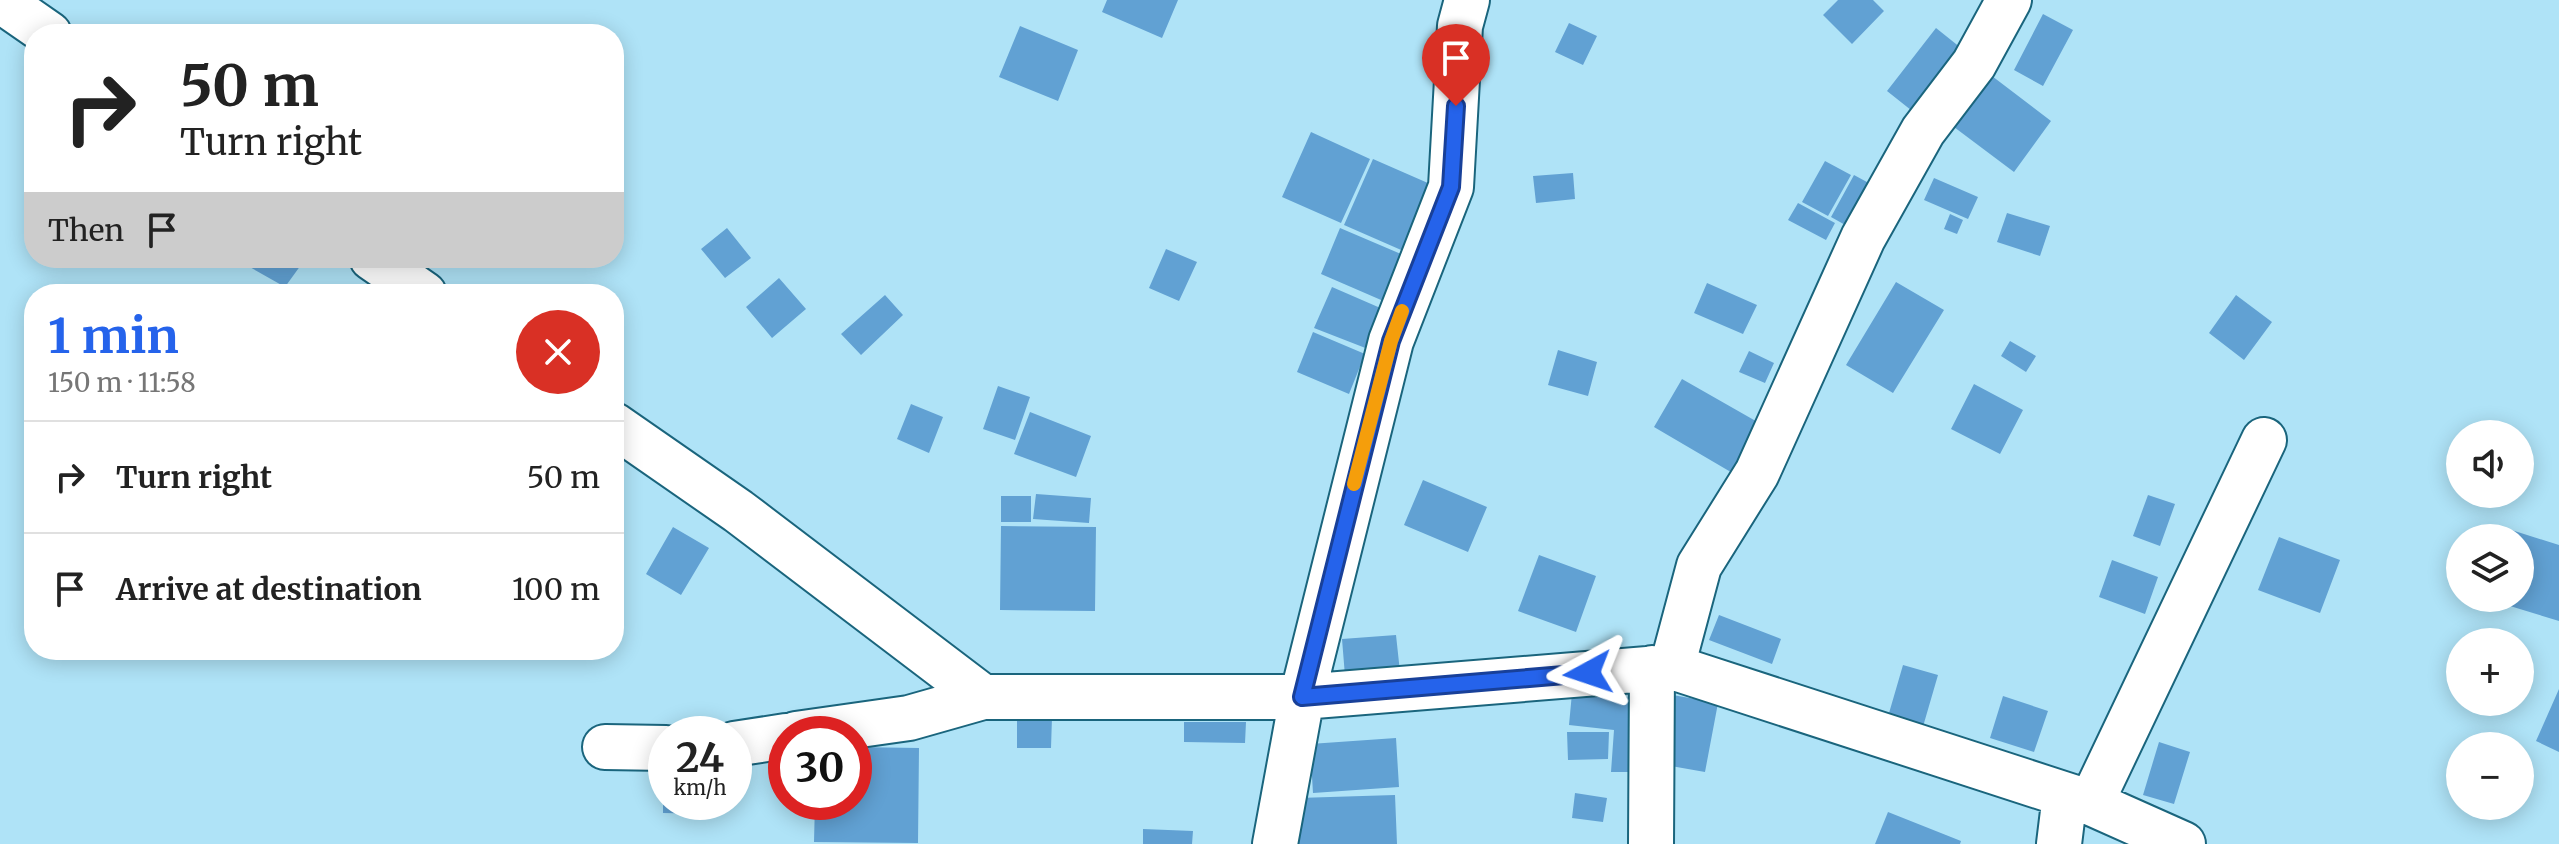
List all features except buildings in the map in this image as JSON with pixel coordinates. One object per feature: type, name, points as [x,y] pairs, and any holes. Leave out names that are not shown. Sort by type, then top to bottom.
[{"type":"street","points":[[0,0],[35,24]]},
{"type":"street","points":[[1275,844],[1302,697],[1391,341],[1451,187],[1460,26],[1467,0]]},
{"type":"street","points":[[1651,844],[1662,667],[1699,566],[1757,473],[1863,238],[1923,131],[1974,64],[2009,0]]},
{"type":"street","points":[[386,268],[410,284]]},
{"type":"street","points":[[624,432],[738,511],[983,697]]},
{"type":"street","points":[[2059,844],[2078,799],[2264,440]]},
{"type":"street","points":[[872,723],[909,718],[983,697],[1302,697],[1662,667],[2078,799],[2183,844]]},
{"type":"street","points":[[605,747],[648,748]]},
{"type":"slow traffic","points":[[1354,484],[1391,341],[1402,311]]},
{"type":"route","points":[[1456,106],[1451,187],[1391,341],[1302,697],[1588,673]]}]
